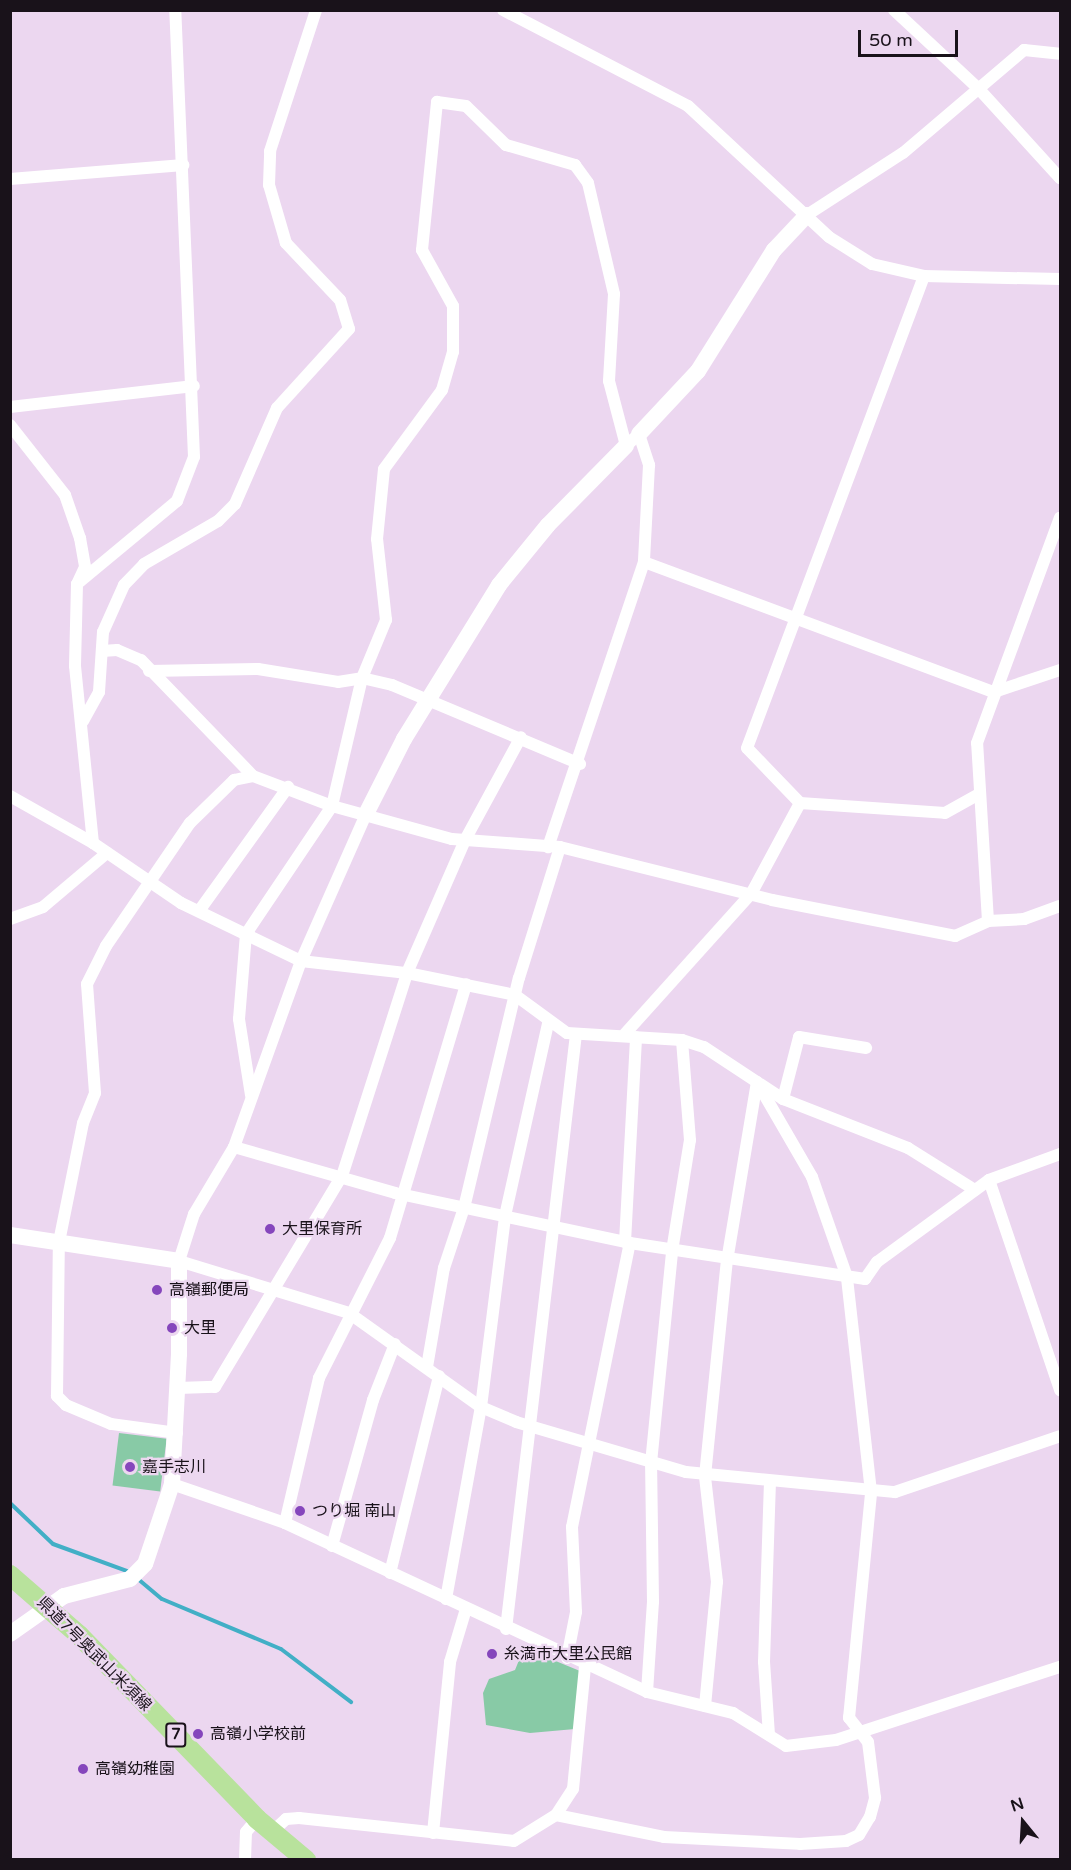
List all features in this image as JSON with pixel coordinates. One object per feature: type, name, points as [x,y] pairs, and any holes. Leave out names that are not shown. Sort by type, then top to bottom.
[{"type":"main road","name":"県道7号奥武山米須線","points":[[10,1575],[49,1606],[257,1819],[306,1860]]},
{"type":"street","points":[[77,584],[149,528],[189,482],[194,457],[194,387],[175,10]]},
{"type":"street","points":[[83,721],[99,692],[102,651],[112,607],[133,573],[218,521],[235,504],[277,408],[349,329],[340,300],[286,243],[269,185],[270,151],[316,10]]},
{"type":"street","points":[[502,10],[688,106],[829,237],[872,264],[924,276],[1060,279]]},
{"type":"street","points":[[894,10],[978,88],[1060,178]]},
{"type":"street","points":[[10,1634],[74,1591],[117,1584],[145,1564],[162,1522],[172,1484],[177,1433],[179,1261],[194,1214],[234,1147],[301,961],[367,812],[426,702],[514,564],[698,371],[774,250],[807,215],[903,153],[1024,50],[1060,54]]},
{"type":"street","points":[[252,1098],[239,1019],[246,934],[332,806],[362,678],[386,620],[376,539],[384,469],[442,390],[453,352],[453,306],[422,250],[437,102],[466,106],[506,145],[575,165],[588,183],[608,251],[614,294],[609,381],[626,446]]},
{"type":"street","points":[[10,179],[183,165]]},
{"type":"street","points":[[924,276],[798,619],[747,748],[800,803],[945,813],[979,794]]},
{"type":"street","points":[[10,407],[194,387]]},
{"type":"street","points":[[10,425],[69,505],[85,567],[77,584],[75,666],[83,721],[93,843]]},
{"type":"street","points":[[427,1367],[444,1268],[464,1208],[515,995],[554,847],[644,562],[649,465],[639,434]]},
{"type":"street","points":[[988,921],[977,743],[1060,518]]},
{"type":"street","points":[[644,562],[994,692],[1060,670]]},
{"type":"street","points":[[102,651],[117,650],[149,671],[253,776],[288,787],[332,806],[367,812],[465,840],[554,847],[751,894],[955,936],[988,921],[1024,919],[1060,906]]},
{"type":"street","points":[[149,671],[258,669],[338,682],[362,678],[392,684],[426,702],[521,737],[580,764]]},
{"type":"street","points":[[178,1388],[215,1387],[277,1288],[342,1176],[407,973],[465,840],[521,737]]},
{"type":"street","points":[[177,1433],[111,1424],[59,1399],[59,1242],[83,1123],[95,1094],[87,984],[106,946],[211,799],[234,780],[253,776]]},
{"type":"street","points":[[199,911],[288,787]]},
{"type":"street","points":[[10,796],[93,843],[152,884],[199,911],[301,961],[407,973],[515,995],[548,1023],[576,1035],[682,1040],[704,1047],[783,1099],[908,1148],[975,1190]]},
{"type":"street","points":[[623,1036],[751,894],[800,803]]},
{"type":"street","points":[[10,919],[43,907],[107,853]]},
{"type":"street","points":[[285,1522],[310,1407],[349,1313],[390,1238],[400,1194],[466,984]]},
{"type":"street","points":[[446,1599],[481,1407],[506,1216],[548,1023]]},
{"type":"street","points":[[506,1629],[557,1228],[576,1035]]},
{"type":"street","points":[[567,1658],[576,1612],[572,1527],[592,1447],[599,1383],[628,1243],[636,1037]]},
{"type":"street","points":[[783,1099],[799,1037],[866,1048]]},
{"type":"street","points":[[647,1692],[653,1602],[651,1463],[672,1251],[690,1140],[682,1040]]},
{"type":"street","points":[[705,1706],[717,1582],[705,1476],[727,1261],[757,1082]]},
{"type":"street","points":[[556,1815],[685,1839],[846,1841],[858,1835],[875,1798],[868,1742],[849,1718],[871,1492],[847,1277],[812,1177],[757,1082]]},
{"type":"street","points":[[234,1147],[400,1194],[628,1243],[727,1261],[866,1279],[877,1262],[989,1180],[1060,1154]]},
{"type":"street","points":[[989,1180],[1060,1390]]},
{"type":"street","points":[[10,1235],[179,1261],[277,1288],[349,1313],[481,1407],[530,1427],[592,1447],[705,1476],[871,1492],[895,1492],[1060,1436]]},
{"type":"street","points":[[332,1546],[373,1400],[395,1344]]},
{"type":"street","points":[[390,1573],[439,1376]]},
{"type":"street","points":[[769,1735],[764,1662],[770,1483]]},
{"type":"street","points":[[172,1484],[285,1522],[585,1667],[647,1692],[705,1706],[753,1722],[786,1746],[806,1746],[1060,1666]]},
{"type":"street","points":[[433,1833],[450,1662],[466,1609]]},
{"type":"street","points":[[272,1832],[286,1819],[299,1818],[514,1840],[556,1815],[573,1789],[585,1667]]},
{"type":"street","points":[[244,1860],[246,1832],[257,1819]]},
{"type":"green space","points":[[119,1433],[167,1439],[160,1491],[113,1486]]},
{"type":"green space","points":[[524,1648],[580,1671],[575,1729],[530,1733],[486,1725],[483,1693],[489,1679],[515,1670]]},
{"type":"waterway","points":[[10,1503],[53,1544],[130,1572]]},
{"type":"waterway","points":[[138,1579],[162,1599],[281,1649],[351,1702]]},
{"type":"place","name":"大里保育所","points":[[270,1229]]},
{"type":"place","name":"高嶺郵便局","points":[[157,1290]]},
{"type":"place","name":"大里","points":[[172,1328]]},
{"type":"place","name":"嘉手志川","points":[[130,1467]]},
{"type":"place","name":"つり堀 南山","points":[[300,1511]]},
{"type":"place","name":"糸満市大里公民館","points":[[492,1654]]},
{"type":"place","name":"高嶺小学校前","points":[[198,1734]]},
{"type":"place","name":"高嶺幼稚園","points":[[83,1769]]}]
